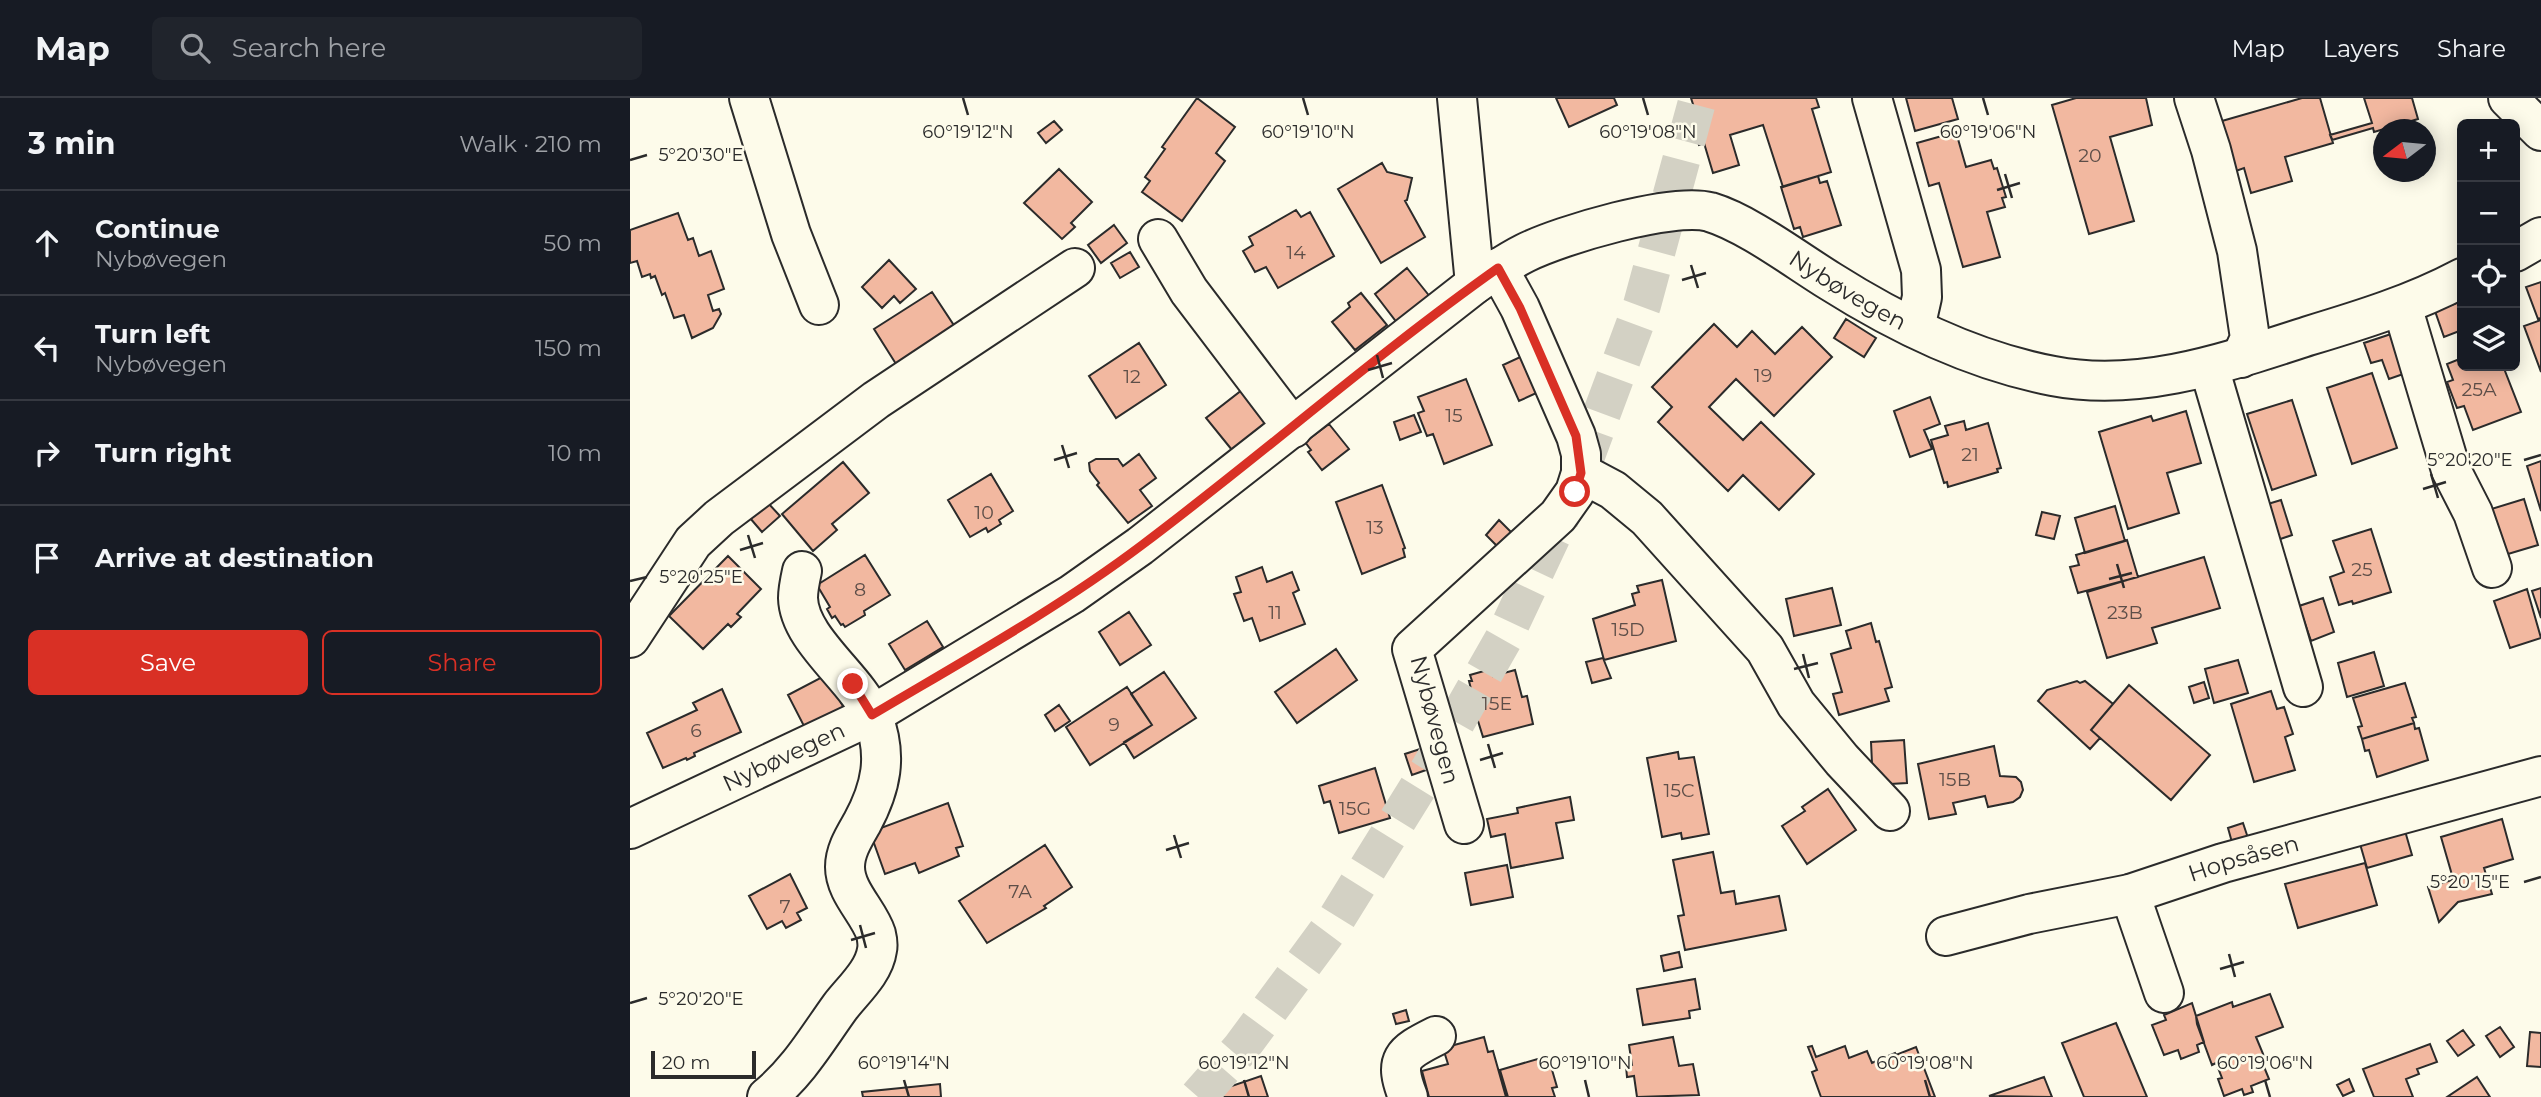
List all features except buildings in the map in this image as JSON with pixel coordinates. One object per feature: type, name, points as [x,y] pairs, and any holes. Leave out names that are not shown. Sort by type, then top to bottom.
[{"type":"street","points":[[749,98],[791,234],[819,305]]},
{"type":"street","points":[[1457,98],[1487,276],[1520,308],[1576,436],[1581,473],[1613,490],[1647,517],[1765,649],[1796,704],[1842,760],[1890,811]]},
{"type":"street","points":[[1872,98],[1921,270],[1922,297],[1916,328]]},
{"type":"street","points":[[2194,98],[2211,150],[2237,251],[2250,338],[2225,362],[2303,687]]},
{"type":"street","points":[[2508,98],[2541,131]]},
{"type":"street","name":"Nybøvegen","points":[[630,829],[872,715],[1072,594],[1140,546],[1487,276],[1554,240],[1684,209],[1708,212],[1733,221],[1850,294],[1916,328],[1992,362],[2056,377],[2103,381],[2159,377],[2225,362],[2402,306],[2457,280]]},
{"type":"street","points":[[2520,249],[2541,237]]},
{"type":"street","points":[[1158,239],[1189,291],[1293,428]]},
{"type":"street","points":[[630,638],[693,542],[719,518],[876,400],[1075,268]]},
{"type":"street","points":[[2402,306],[2451,470],[2473,513],[2492,568]]},
{"type":"street","name":"Nybøvegen","points":[[1464,824],[1412,649],[1558,516],[1575,492],[1581,473]]},
{"type":"street","points":[[767,1097],[808,1055],[840,1007],[866,975],[878,950],[876,934],[852,890],[845,869],[849,845],[870,807],[882,774],[881,742],[872,715],[853,684],[821,649],[804,620],[798,599],[802,571]]},
{"type":"street","name":"Hopsåsen","points":[[1947,936],[2029,914],[2130,894],[2223,863],[2541,776]]},
{"type":"street","points":[[2130,894],[2164,993]]},
{"type":"street","points":[[1408,1097],[1400,1076],[1401,1060],[1410,1049],[1436,1036]]},
{"type":"tunnel","points":[[1198,1097],[1241,1048],[1335,921],[1430,768],[1504,638],[1573,491],[1642,305],[1698,98]]},
{"type":"route","points":[[853,684],[872,715],[1072,594],[1140,546],[1421,325],[1498,268],[1520,308],[1576,436],[1581,473],[1575,492]]}]
